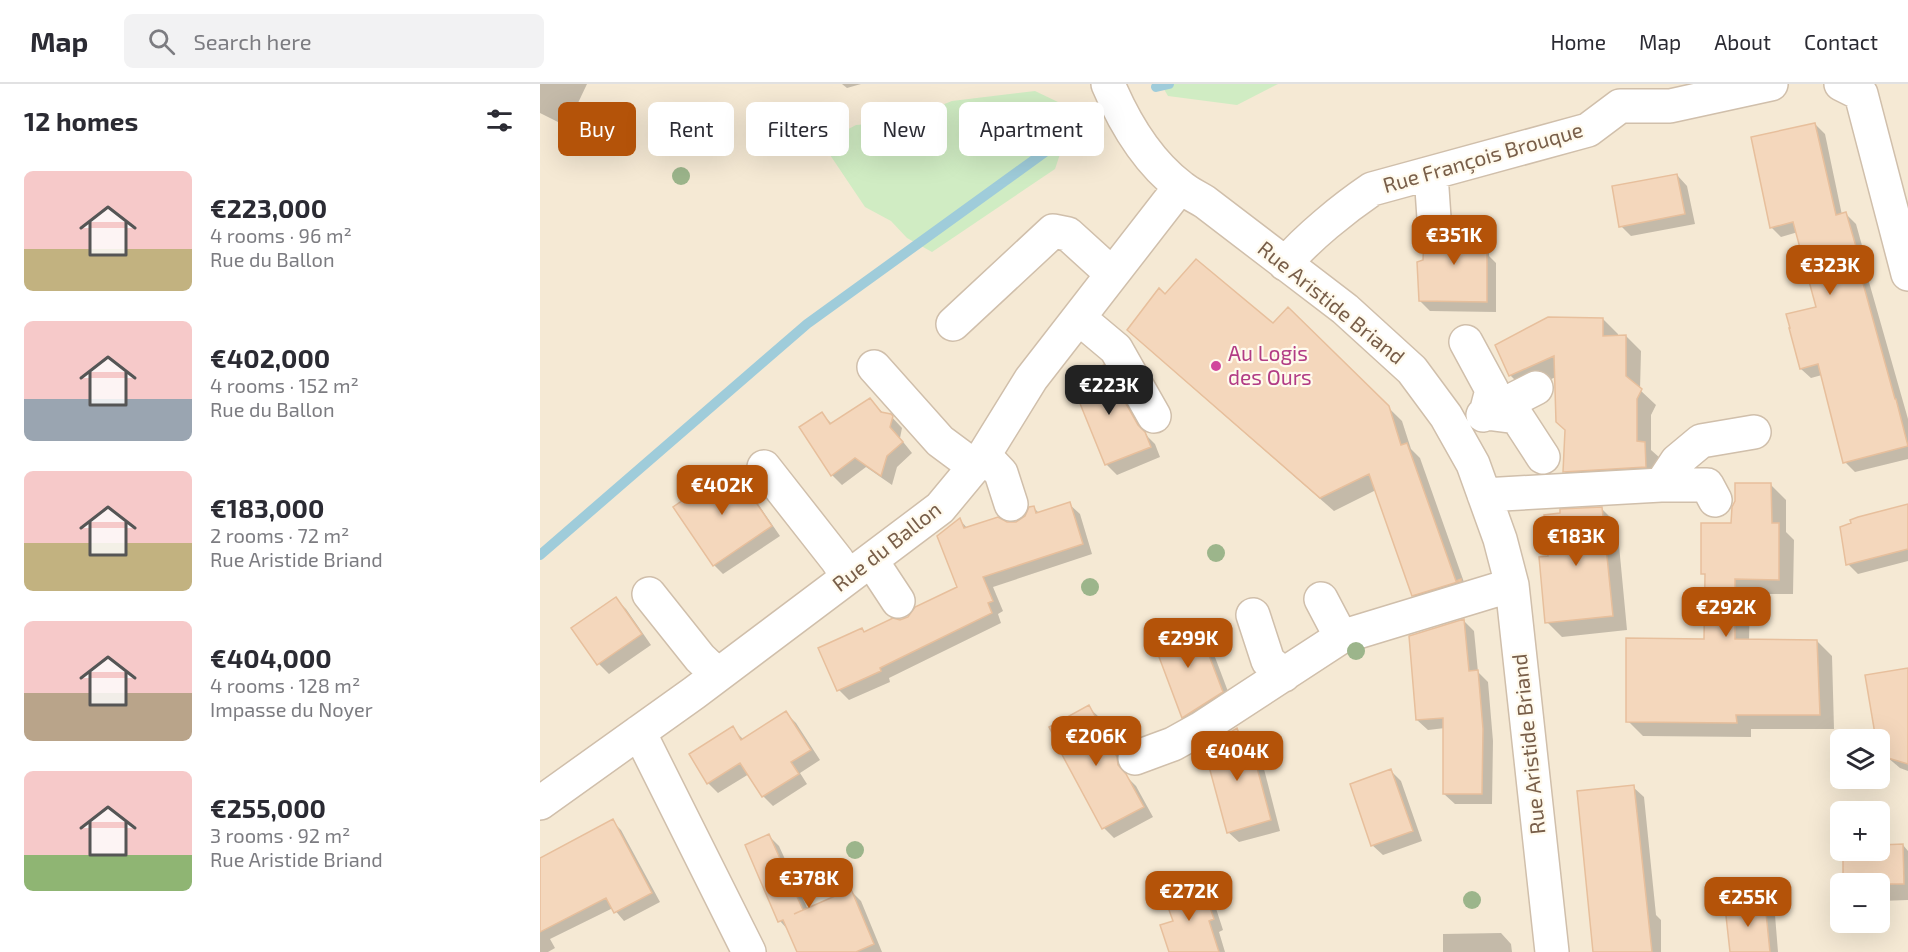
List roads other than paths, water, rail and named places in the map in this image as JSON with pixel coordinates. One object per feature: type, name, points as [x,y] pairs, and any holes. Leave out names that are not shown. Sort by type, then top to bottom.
[{"type":"street","name":"Rue Aristide Briand","points":[[1108,84],[1130,128],[1155,162],[1180,187],[1205,202],[1345,309],[1412,370],[1446,416],[1473,464],[1500,539],[1512,585],[1552,952]]},
{"type":"street","name":"Rue François Brouque","points":[[1285,264],[1299,248],[1372,189],[1588,130],[1624,95],[1670,106],[1771,84]]},
{"type":"street","points":[[1840,84],[1862,94],[1908,274]]},
{"type":"street","points":[[1431,174],[1434,218]]},
{"type":"street","name":"Rue du Ballon","points":[[540,803],[718,675],[940,508],[980,461],[1031,379],[1180,187]]},
{"type":"street","points":[[953,324],[1053,231],[1068,234],[1112,274]]},
{"type":"street","points":[[1079,318],[1116,349],[1154,416]]},
{"type":"street","points":[[1466,342],[1492,390],[1486,413]]},
{"type":"street","points":[[874,367],[940,441],[1001,473],[1011,504]]},
{"type":"street","points":[[1454,430],[1536,388]]},
{"type":"street","points":[[1486,413],[1517,417],[1543,457]]},
{"type":"street","points":[[1661,485],[1677,461],[1701,441],[1754,432]]},
{"type":"street","points":[[764,466],[837,560],[859,568],[897,601]]},
{"type":"street","points":[[1484,495],[1661,485],[1707,485],[1715,500]]},
{"type":"street","points":[[1135,758],[1173,744],[1200,729],[1341,638],[1512,585]]},
{"type":"street","points":[[649,594],[700,658],[718,675]]},
{"type":"street","points":[[1321,598],[1341,638]]},
{"type":"street","points":[[1253,615],[1268,660],[1284,675]]},
{"type":"street","points":[[639,732],[749,952]]},
{"type":"waterway","points":[[1156,87],[1169,84]]},
{"type":"waterway","points":[[540,555],[807,324],[1039,156]]},
{"type":"place","name":"Au Logis des Ours","points":[[1216,366]]}]
